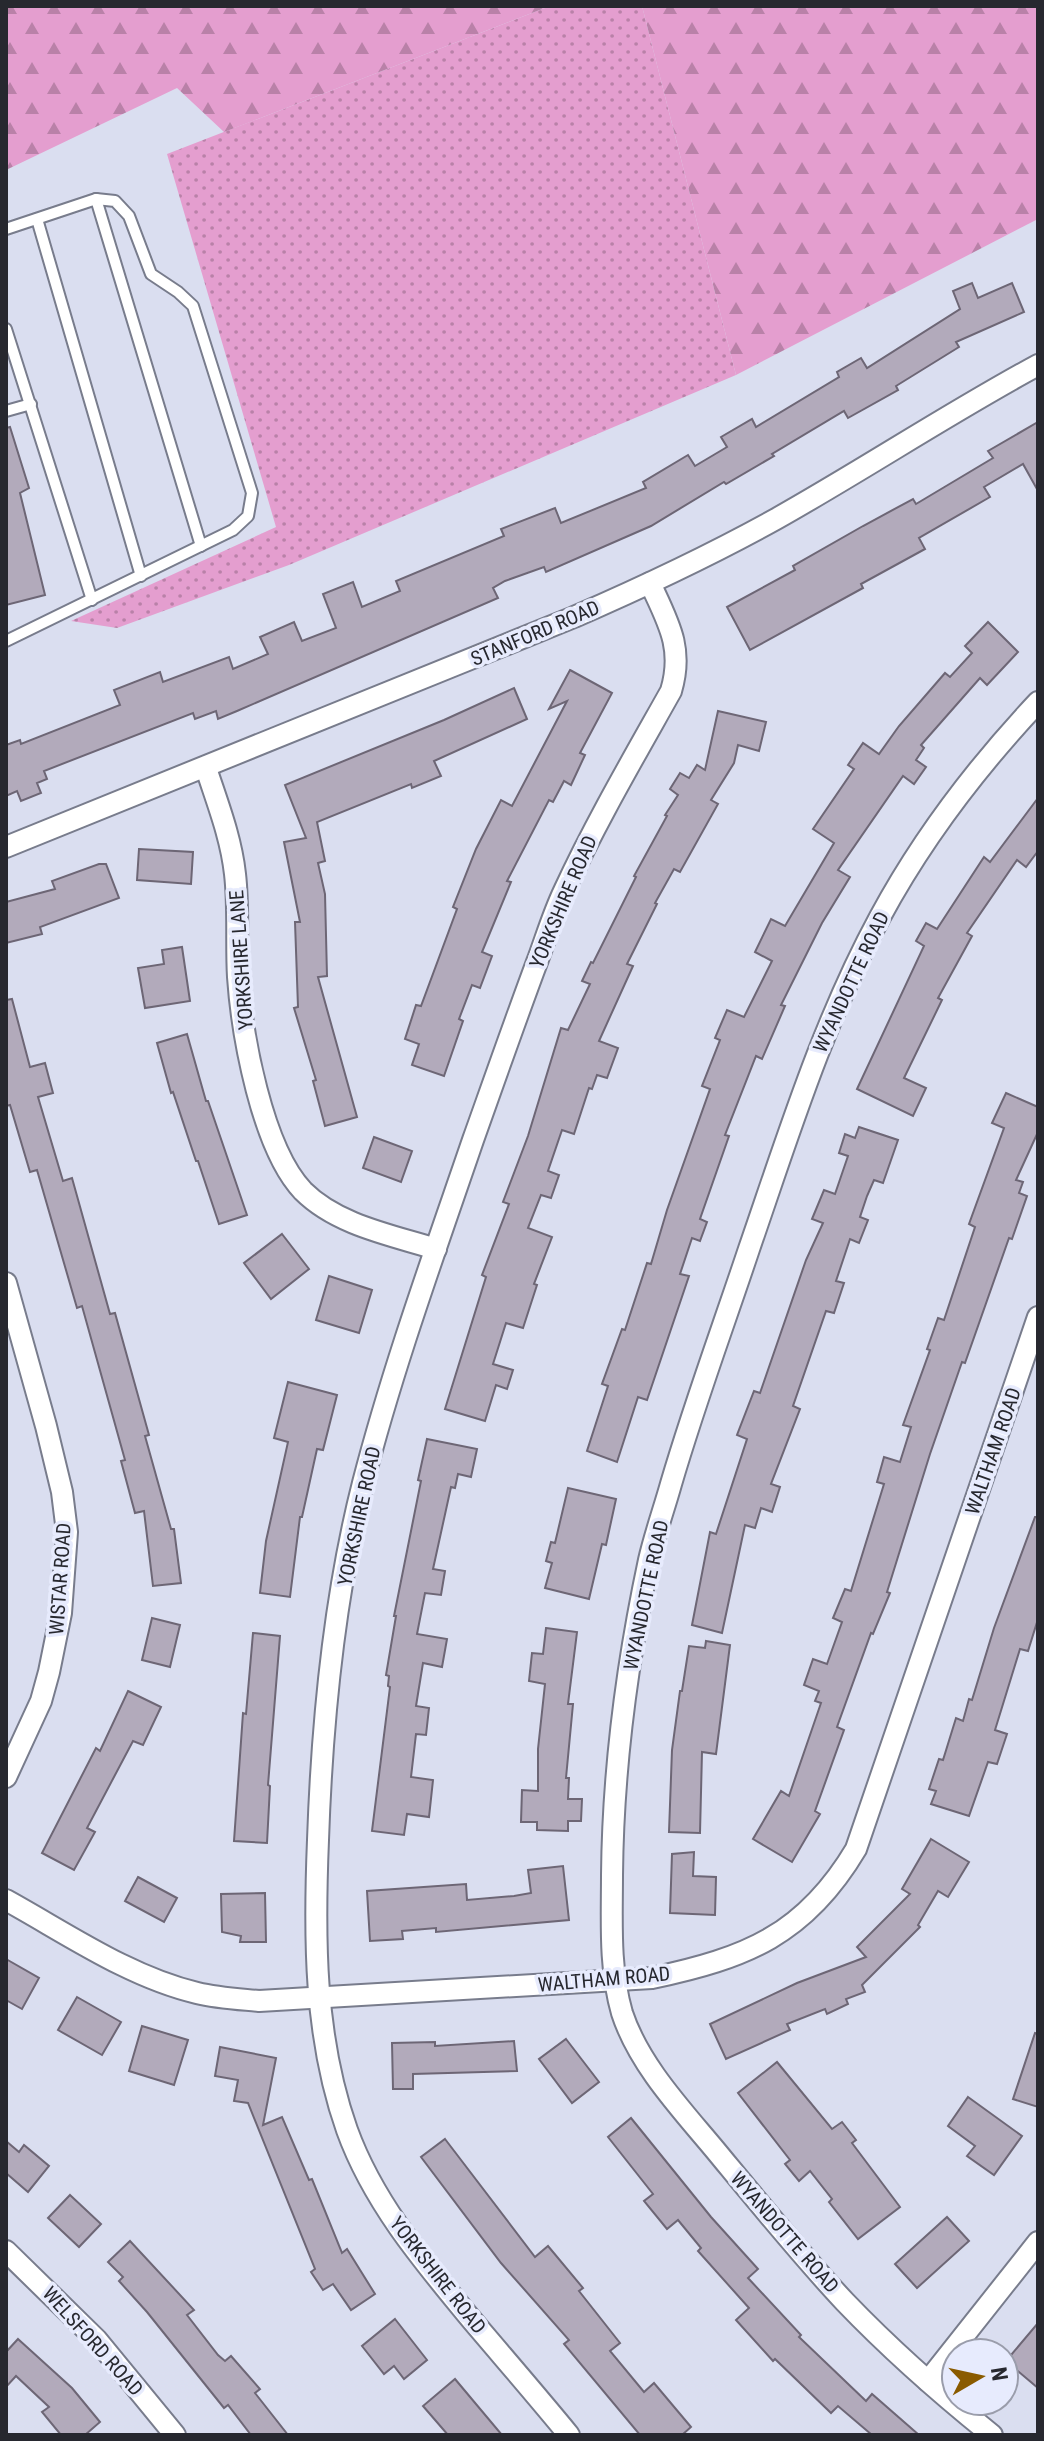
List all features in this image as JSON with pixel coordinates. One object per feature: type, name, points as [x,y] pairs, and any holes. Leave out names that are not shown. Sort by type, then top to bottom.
[{"type":"street","name":"STANFORD ROAD","points":[[6,847],[206,768],[650,583],[775,520],[977,398],[1038,365]]},
{"type":"street","name":"YORKSHIRE ROAD","points":[[569,2435],[421,2258],[387,2210],[358,2157],[346,2127],[331,2073],[318,1997],[316,1875],[319,1797],[330,1679],[349,1549],[388,1394],[561,897],[602,813],[671,691],[676,673],[677,651],[673,633],[650,583]]},
{"type":"street","name":"WYANDOTTE ROAD","points":[[992,2435],[928,2381],[845,2302],[688,2117],[635,2043],[623,2014],[616,1981],[612,1941],[613,1846],[631,1655],[650,1556],[683,1445],[808,1075],[847,983],[893,892],[992,753],[1038,702]]},
{"type":"street","name":"YORKSHIRE LANE","points":[[206,768],[235,868],[238,977],[245,1039],[265,1117],[290,1174],[304,1192],[337,1216],[436,1249]]},
{"type":"street","name":"WISTAR ROAD","points":[[6,1283],[46,1426],[62,1492],[67,1532],[61,1613],[49,1672],[41,1701],[6,1777]]},
{"type":"street","name":"WALTHAM ROAD","points":[[6,1900],[158,1980],[194,1993],[259,2001],[652,1978],[706,1967],[776,1936],[823,1897],[856,1849],[871,1813],[922,1653],[1038,1317]]},
{"type":"street","points":[[928,2381],[1038,2242]]},
{"type":"street","name":"WELSFORD ROAD","points":[[6,2251],[97,2340],[175,2435]]},
{"type":"lane","points":[[96,199],[201,546]]},
{"type":"lane","points":[[6,229],[96,199],[115,201],[129,216],[151,274],[193,306],[252,493],[248,516],[233,530],[6,641]]},
{"type":"lane","points":[[37,219],[141,576]]},
{"type":"lane","points":[[6,329],[92,600]]},
{"type":"lane","points":[[6,411],[31,404]]},
{"type":"green space","points":[[6,6],[550,6],[224,132],[177,88],[6,170]]},
{"type":"green space","points":[[550,6],[642,6],[736,375],[289,565],[117,628],[71,621],[276,527],[167,154]]},
{"type":"green space","points":[[642,6],[1038,6],[1038,219],[736,375]]},
{"type":"building","points":[[972,283],[978,298],[1012,283],[1024,312],[956,342],[959,347],[896,386],[898,390],[848,418],[844,411],[772,454],[774,456],[651,526],[546,572],[544,567],[505,581],[493,588],[498,598],[218,719],[216,711],[195,719],[193,713],[44,771],[47,779],[37,783],[41,793],[21,801],[17,791],[6,796],[6,745],[20,740],[21,744],[120,705],[114,690],[160,672],[163,682],[229,657],[233,669],[268,654],[260,637],[294,622],[302,641],[336,628],[323,594],[353,582],[362,607],[400,591],[396,581],[504,536],[501,529],[555,508],[561,523],[646,488],[643,482],[688,455],[695,466],[727,447],[721,437],[752,419],[756,427],[839,377],[837,372],[861,358],[867,368],[960,309],[953,291]]},
{"type":"building","points":[[1038,422],[1038,491],[1023,464],[984,487],[990,497],[919,538],[925,549],[861,584],[863,588],[750,650],[727,607],[795,570],[793,566],[863,526],[913,499],[916,504],[993,458],[988,451]]},
{"type":"building","points":[[10,427],[29,488],[20,493],[45,595],[6,605],[6,428]]},
{"type":"building","points":[[988,622],[1018,652],[987,685],[980,678],[921,745],[924,748],[916,760],[926,767],[914,784],[903,776],[838,870],[850,877],[822,923],[781,1005],[785,1006],[762,1059],[756,1056],[725,1135],[729,1136],[700,1219],[707,1222],[700,1241],[692,1238],[680,1274],[689,1276],[647,1400],[638,1397],[617,1462],[587,1451],[608,1386],[602,1384],[622,1329],[625,1330],[647,1263],[651,1264],[710,1089],[702,1086],[720,1040],[715,1038],[727,1010],[744,1017],[772,961],[755,952],[771,919],[785,926],[834,843],[813,829],[854,769],[848,765],[863,743],[879,754],[945,673],[950,677],[972,653],[965,646]]},
{"type":"building","points":[[570,670],[612,693],[580,753],[585,755],[571,785],[564,781],[553,802],[549,800],[507,881],[511,882],[482,952],[492,956],[480,988],[472,985],[459,1019],[463,1021],[444,1076],[412,1065],[419,1044],[405,1039],[416,1005],[421,1006],[457,909],[453,907],[476,849],[501,800],[512,806],[567,701],[549,709]]},
{"type":"building","points":[[514,688],[527,719],[434,761],[441,776],[412,788],[411,784],[317,822],[325,861],[318,863],[325,894],[327,976],[318,977],[357,1117],[325,1126],[313,1081],[316,1080],[294,1008],[298,1007],[295,922],[300,922],[284,842],[306,838],[285,785]]},
{"type":"building","points":[[718,711],[766,722],[759,751],[738,745],[734,763],[711,800],[718,804],[680,872],[674,869],[627,964],[633,966],[599,1041],[618,1048],[607,1078],[597,1075],[592,1089],[589,1088],[574,1134],[562,1130],[548,1171],[559,1175],[551,1198],[541,1195],[528,1228],[552,1237],[534,1284],[537,1285],[523,1328],[506,1323],[493,1364],[513,1370],[507,1389],[496,1385],[485,1421],[445,1409],[486,1277],[482,1275],[509,1204],[503,1202],[528,1136],[561,1028],[568,1030],[590,984],[582,981],[678,795],[670,789],[680,773],[689,778],[697,765],[705,770]]},
{"type":"building","points":[[1038,798],[1038,851],[1026,867],[1017,860],[967,933],[972,936],[938,998],[942,1000],[904,1078],[926,1088],[913,1116],[857,1089],[924,946],[916,941],[926,923],[937,929],[984,857],[990,862]]},
{"type":"building","points":[[139,849],[193,852],[191,884],[137,880]]},
{"type":"building","points":[[106,864],[119,898],[40,927],[42,934],[6,943],[6,902],[55,889],[52,881]]},
{"type":"building","points":[[182,947],[190,1001],[145,1008],[138,968],[164,964],[162,950]]},
{"type":"building","points":[[12,999],[30,1067],[45,1063],[53,1093],[38,1097],[63,1181],[72,1178],[110,1314],[115,1313],[149,1435],[145,1436],[171,1529],[174,1529],[181,1583],[153,1586],[144,1511],[135,1513],[121,1461],[125,1460],[82,1306],[77,1308],[37,1170],[30,1172],[10,1105],[6,1106],[6,1000]]},
{"type":"building","points":[[187,1034],[206,1101],[247,1215],[219,1224],[171,1093],[157,1043]]},
{"type":"building","points":[[1006,1093],[1038,1107],[1038,1132],[1016,1180],[1023,1182],[1019,1193],[1027,1196],[965,1363],[962,1362],[930,1454],[887,1592],[890,1593],[871,1633],[837,1727],[844,1730],[815,1811],[820,1814],[792,1862],[753,1839],[781,1791],[789,1796],[821,1703],[815,1701],[819,1691],[804,1685],[813,1659],[827,1664],[842,1622],[833,1618],[845,1589],[851,1591],[884,1484],[877,1482],[884,1457],[900,1462],[911,1427],[903,1425],[938,1318],[944,1320],[975,1227],[969,1224],[1004,1128],[992,1123]]},
{"type":"building","points":[[859,1127],[898,1140],[883,1183],[874,1180],[867,1196],[860,1217],[868,1220],[859,1243],[850,1239],[836,1281],[844,1283],[834,1313],[826,1311],[793,1406],[800,1409],[771,1484],[780,1487],[772,1512],[761,1508],[755,1528],[745,1525],[722,1633],[692,1625],[710,1532],[716,1534],[747,1439],[737,1435],[754,1391],[760,1393],[806,1260],[823,1223],[812,1219],[824,1190],[835,1194],[848,1156],[839,1153],[845,1134],[855,1138]]},
{"type":"building","points":[[374,1137],[412,1151],[401,1182],[363,1168]]},
{"type":"building","points":[[282,1234],[309,1269],[271,1299],[244,1263]]},
{"type":"building","points":[[329,1276],[372,1290],[359,1333],[316,1320]]},
{"type":"building","points":[[288,1382],[337,1395],[323,1450],[317,1449],[300,1517],[290,1597],[260,1593],[266,1541],[288,1442],[274,1438]]},
{"type":"building","points":[[427,1439],[477,1449],[471,1477],[458,1474],[455,1488],[451,1487],[433,1569],[445,1571],[441,1595],[425,1593],[417,1634],[447,1639],[442,1667],[423,1663],[416,1706],[429,1708],[426,1735],[416,1734],[411,1777],[433,1780],[429,1817],[407,1814],[404,1835],[372,1831],[390,1687],[389,1676],[386,1675],[394,1616]]},
{"type":"building","points":[[568,1488],[616,1499],[589,1599],[545,1588],[552,1563],[546,1561],[551,1542],[555,1543]]},
{"type":"building","points":[[1035,1517],[1038,1517],[1038,1619],[1028,1651],[1020,1649],[995,1730],[1007,1734],[997,1764],[988,1762],[969,1816],[931,1804],[936,1791],[929,1789],[939,1759],[943,1760],[956,1718],[963,1721],[969,1699],[972,1700],[994,1628]]},
{"type":"building","points":[[152,1618],[180,1625],[170,1667],[142,1660]]},
{"type":"building","points":[[546,1628],[577,1632],[568,1704],[573,1704],[566,1778],[569,1778],[568,1799],[582,1799],[581,1821],[568,1821],[568,1831],[537,1830],[537,1822],[521,1822],[522,1790],[538,1791],[538,1749],[545,1684],[529,1681],[532,1653],[543,1654]]},
{"type":"building","points":[[253,1633],[280,1636],[268,1785],[267,1843],[234,1841],[243,1713],[246,1714]]},
{"type":"building","points":[[706,1641],[730,1645],[716,1754],[702,1752],[700,1833],[669,1832],[672,1750],[680,1691],[689,1646],[705,1648]]},
{"type":"building","points":[[128,1691],[161,1707],[143,1745],[133,1741],[87,1828],[95,1832],[74,1870],[42,1853],[96,1748],[100,1751]]},
{"type":"building","points":[[931,1839],[969,1862],[948,1897],[938,1891],[918,1925],[920,1927],[862,1985],[865,1992],[846,1999],[848,2004],[827,2014],[825,2009],[787,2024],[790,2030],[726,2059],[710,2024],[797,1983],[866,1957],[857,1947],[910,1894],[902,1889]]},
{"type":"building","points":[[694,1852],[693,1876],[716,1877],[715,1915],[670,1913],[672,1854]]},
{"type":"building","points":[[563,1866],[569,1920],[436,1932],[436,1928],[402,1931],[403,1939],[370,1941],[367,1891],[466,1884],[467,1900],[514,1896],[531,1893],[528,1870]]},
{"type":"building","points":[[138,1877],[177,1898],[164,1922],[125,1901]]},
{"type":"building","points":[[265,1893],[266,1942],[240,1942],[241,1936],[222,1932],[221,1894]]},
{"type":"building","points":[[6,1959],[39,1978],[22,2009],[6,2000]]},
{"type":"building","points":[[77,1997],[121,2022],[102,2055],[58,2030]]},
{"type":"building","points":[[142,2026],[188,2040],[174,2085],[129,2071]]},
{"type":"building","points":[[1035,2033],[1038,2034],[1038,2107],[1013,2099]]},
{"type":"building","points":[[566,2039],[599,2082],[572,2103],[539,2059]]},
{"type":"building","points":[[514,2041],[517,2071],[413,2074],[413,2089],[393,2089],[392,2043],[435,2042],[435,2046]]},
{"type":"building","points":[[220,2047],[276,2058],[263,2125],[282,2117],[309,2180],[312,2179],[342,2253],[347,2249],[375,2294],[351,2310],[333,2284],[323,2290],[311,2272],[315,2269],[248,2103],[234,2101],[238,2080],[215,2076]]},
{"type":"building","points":[[777,2062],[832,2129],[842,2122],[856,2140],[852,2143],[900,2207],[858,2239],[810,2171],[799,2181],[785,2164],[790,2160],[738,2093]]},
{"type":"building","points":[[968,2097],[1022,2136],[994,2175],[967,2156],[975,2146],[948,2126]]},
{"type":"building","points":[[631,2118],[711,2217],[758,2269],[748,2278],[801,2335],[799,2337],[866,2401],[872,2394],[919,2435],[872,2435],[838,2406],[831,2413],[775,2359],[773,2361],[736,2320],[749,2308],[698,2251],[701,2248],[678,2220],[667,2229],[644,2201],[653,2194],[608,2137]]},
{"type":"building","points":[[445,2139],[535,2257],[548,2246],[583,2288],[579,2291],[620,2343],[610,2351],[644,2392],[654,2383],[691,2427],[682,2435],[640,2435],[564,2344],[569,2340],[501,2263],[421,2157]]},
{"type":"building","points":[[6,2141],[19,2152],[24,2145],[49,2166],[28,2192],[6,2173]]},
{"type":"building","points":[[70,2195],[101,2224],[79,2247],[48,2218]]},
{"type":"building","points":[[947,2217],[969,2241],[917,2288],[895,2264]]},
{"type":"building","points":[[130,2241],[194,2310],[187,2315],[218,2355],[225,2361],[231,2356],[260,2389],[255,2393],[288,2435],[251,2435],[228,2405],[224,2408],[119,2281],[123,2277],[108,2262]]},
{"type":"building","points":[[395,2319],[427,2360],[404,2379],[394,2366],[384,2374],[362,2346]]},
{"type":"building","points":[[1038,2323],[1038,2388],[1020,2373],[1020,2344]]},
{"type":"building","points":[[18,2339],[72,2388],[100,2422],[85,2435],[61,2435],[42,2412],[49,2407],[16,2376],[6,2387],[6,2352]]},
{"type":"building","points":[[455,2379],[502,2435],[448,2435],[423,2406]]}]
